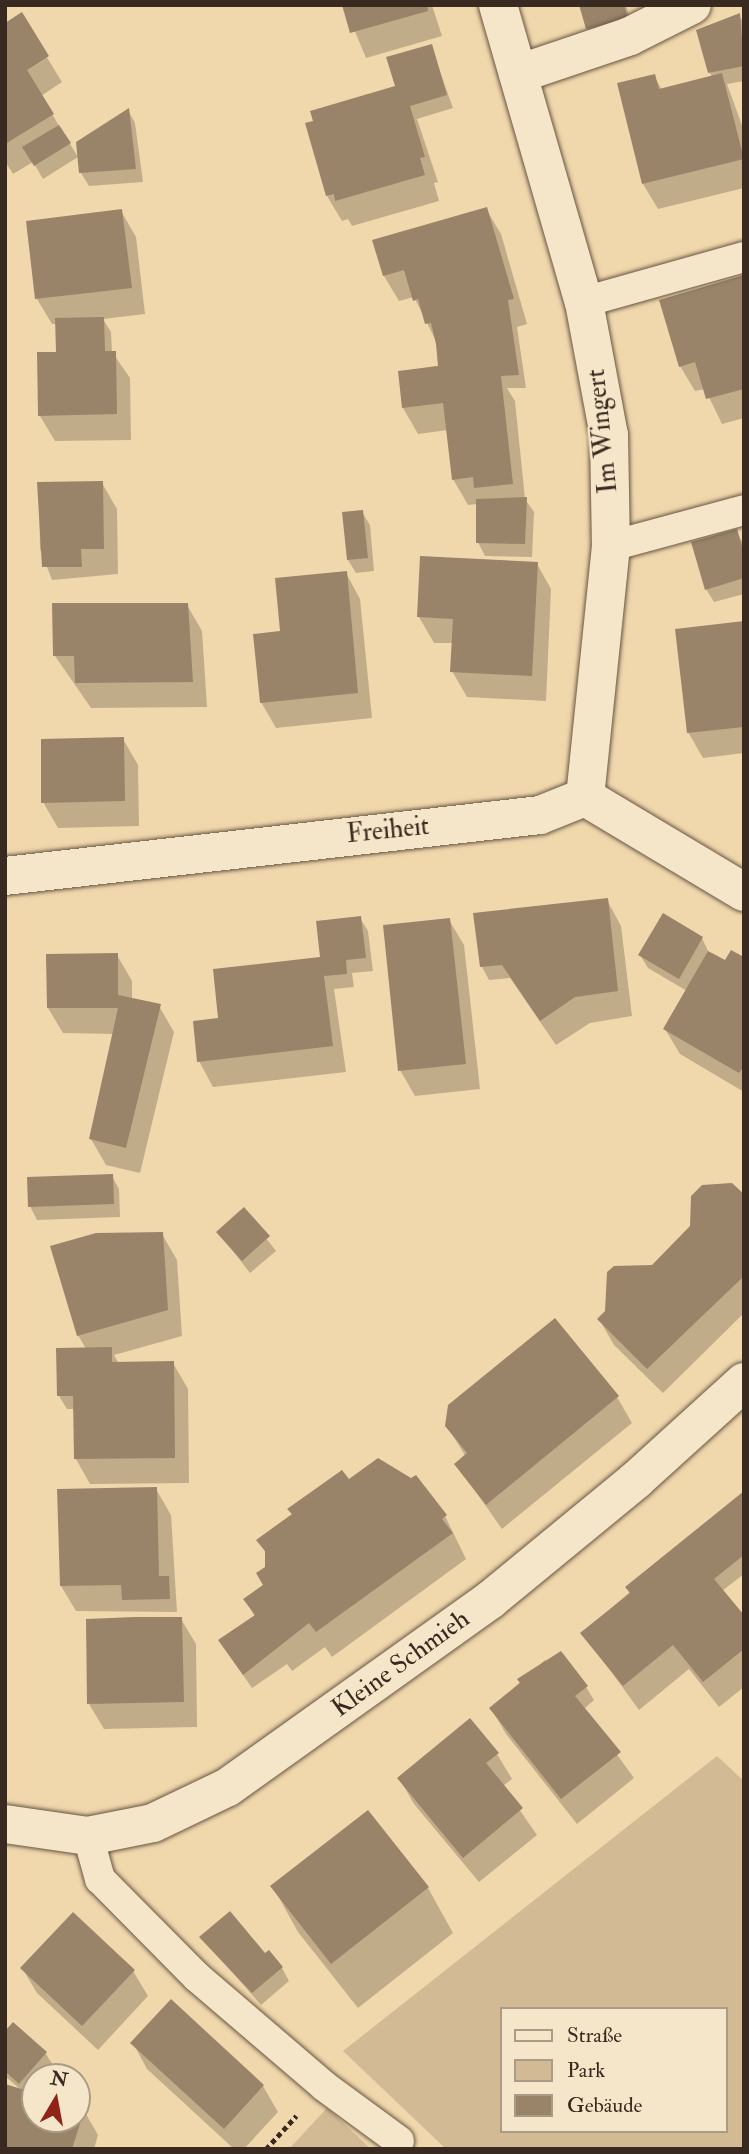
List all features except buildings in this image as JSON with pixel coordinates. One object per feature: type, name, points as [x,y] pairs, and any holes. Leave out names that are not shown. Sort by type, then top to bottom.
[{"type":"street","name":"Im Wingert","points":[[498,5],[584,302],[609,435],[611,546],[585,797]]},
{"type":"street","points":[[518,74],[630,36],[692,5]]},
{"type":"street","points":[[585,797],[744,892]]},
{"type":"street","name":"Freiheit","points":[[5,876],[540,815],[585,797]]},
{"type":"street","name":"Kleine Schmieh","points":[[5,1824],[88,1836],[153,1823],[228,1787],[490,1600],[636,1480],[744,1382]]},
{"type":"lane","points":[[584,302],[744,257]]},
{"type":"lane","points":[[611,546],[744,510]]},
{"type":"lane","points":[[88,1836],[100,1879],[197,1977],[324,2085],[398,2141]]},
{"type":"green space","points":[[717,1756],[744,1781],[744,2149],[446,2149],[343,2051]]},
{"type":"green space","points":[[327,2108],[371,2149],[289,2149]]}]
